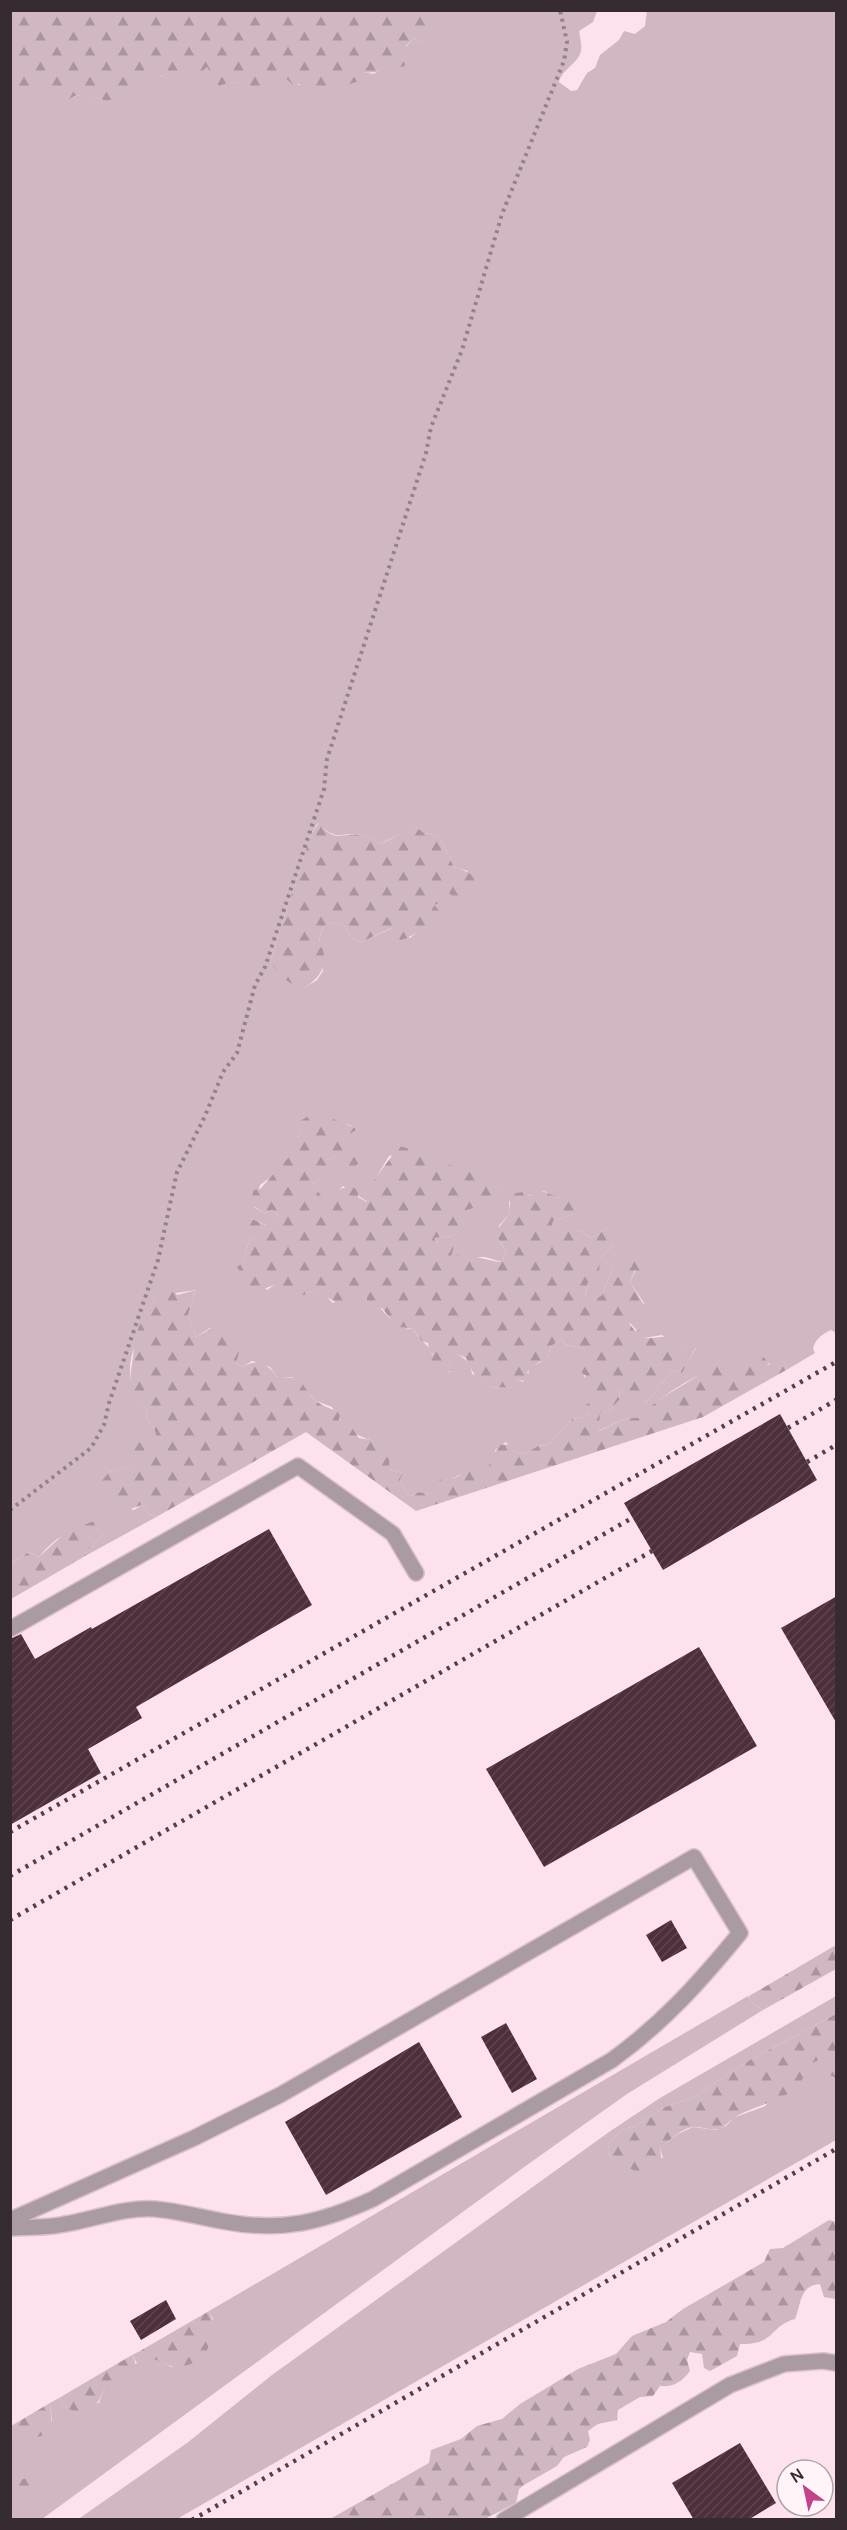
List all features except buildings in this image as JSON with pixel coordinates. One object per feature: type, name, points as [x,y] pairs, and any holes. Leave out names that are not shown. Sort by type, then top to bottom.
[{"type":"lane","points":[[10,1629],[298,1466],[393,1534],[416,1573]]},
{"type":"lane","points":[[10,2220],[194,2138],[280,2095],[694,1857],[740,1933],[689,1995],[646,2035],[612,2060],[373,2199],[336,2216],[305,2224],[274,2227],[231,2223],[155,2209],[128,2210],[62,2225],[10,2228]]},
{"type":"lane","points":[[504,2520],[730,2385],[784,2364],[823,2361],[837,2363]]},
{"type":"path","points":[[10,1510],[91,1448],[104,1425],[109,1403],[158,1260],[177,1172],[206,1116],[223,1072],[237,1053],[255,985],[265,967],[324,789],[327,759],[426,453],[431,427],[462,350],[502,214],[564,61],[567,42],[560,10]]},
{"type":"green space","points":[[11,11],[434,11],[446,19],[442,28],[429,32],[427,38],[420,42],[414,38],[406,46],[411,57],[403,67],[364,72],[362,80],[335,89],[331,85],[322,91],[305,92],[300,84],[294,86],[278,71],[279,79],[257,87],[230,82],[219,86],[207,67],[198,75],[178,80],[169,73],[159,77],[137,77],[131,87],[112,86],[117,97],[108,101],[78,96],[51,106],[42,91],[26,98],[11,92]]},
{"type":"green space","points":[[434,11],[597,11],[593,22],[579,31],[581,51],[577,60],[563,74],[559,82],[571,91],[577,90],[587,73],[595,68],[600,55],[619,40],[624,31],[635,34],[645,26],[647,11],[836,11],[836,1333],[831,1330],[822,1335],[814,1345],[815,1353],[788,1369],[783,1361],[730,1366],[714,1370],[667,1394],[643,1417],[624,1419],[598,1431],[600,1413],[608,1412],[620,1399],[619,1393],[623,1390],[639,1394],[645,1403],[658,1389],[656,1385],[663,1383],[670,1373],[676,1370],[682,1372],[696,1348],[677,1346],[662,1335],[644,1338],[629,1322],[644,1303],[630,1282],[636,1270],[659,1269],[625,1265],[613,1268],[602,1295],[592,1301],[585,1297],[588,1282],[593,1282],[600,1258],[613,1245],[610,1227],[591,1238],[577,1230],[561,1235],[552,1226],[553,1221],[573,1214],[559,1197],[553,1197],[544,1191],[509,1201],[510,1213],[499,1226],[500,1242],[506,1251],[502,1262],[485,1257],[451,1257],[434,1238],[453,1236],[465,1224],[460,1221],[460,1212],[501,1191],[480,1176],[442,1163],[426,1154],[407,1151],[389,1156],[373,1183],[368,1202],[343,1186],[332,1197],[322,1198],[312,1183],[322,1178],[326,1160],[338,1156],[339,1140],[358,1129],[347,1124],[301,1128],[297,1138],[297,1161],[293,1161],[260,1185],[254,1207],[264,1213],[272,1210],[278,1215],[266,1225],[250,1218],[255,1238],[249,1241],[243,1263],[267,1290],[274,1285],[302,1296],[314,1290],[323,1293],[333,1303],[360,1286],[390,1319],[405,1328],[413,1329],[429,1348],[435,1367],[444,1372],[452,1370],[449,1364],[451,1357],[458,1354],[470,1363],[472,1374],[485,1381],[490,1387],[510,1388],[518,1379],[523,1382],[528,1377],[529,1369],[548,1357],[551,1346],[562,1339],[565,1344],[585,1349],[583,1372],[592,1402],[589,1413],[585,1417],[572,1419],[548,1445],[538,1446],[524,1454],[512,1450],[506,1442],[495,1450],[498,1460],[486,1468],[459,1475],[429,1494],[419,1492],[411,1496],[406,1493],[400,1480],[403,1473],[389,1469],[384,1443],[367,1439],[347,1428],[332,1407],[316,1401],[292,1377],[277,1377],[270,1367],[252,1361],[242,1367],[236,1363],[210,1328],[196,1337],[188,1315],[196,1290],[155,1296],[136,1340],[130,1370],[131,1384],[137,1398],[148,1411],[146,1419],[154,1428],[156,1435],[137,1464],[109,1472],[114,1503],[134,1510],[142,1505],[149,1514],[158,1516],[87,1555],[85,1553],[106,1532],[68,1533],[54,1541],[39,1557],[29,1552],[11,1563],[11,92],[42,91],[69,98],[84,94],[108,101],[111,86],[137,77],[159,77],[169,73],[207,67],[230,82],[257,86],[277,70],[294,85],[331,85],[363,72],[373,74],[390,65],[414,38],[420,42]],"holes":[[[318,823],[335,835],[364,836],[380,844],[415,826],[424,833],[439,836],[454,867],[468,871],[447,891],[440,891],[427,923],[410,938],[392,928],[360,943],[351,937],[346,927],[333,922],[323,927],[319,941],[323,971],[317,980],[303,989],[271,958],[311,834]]]},
{"type":"green space","points":[[319,823],[334,835],[362,835],[380,844],[415,826],[424,833],[439,836],[454,867],[472,875],[482,892],[475,898],[456,900],[447,891],[440,891],[440,903],[434,905],[443,915],[441,920],[400,940],[391,928],[360,943],[351,937],[346,927],[333,922],[323,927],[319,940],[324,955],[323,968],[320,974],[303,989],[283,978],[271,958],[311,834]]},
{"type":"green space","points":[[316,1112],[358,1129],[340,1140],[358,1143],[363,1151],[361,1160],[354,1168],[341,1164],[338,1156],[326,1160],[333,1166],[335,1173],[329,1179],[322,1178],[312,1183],[322,1197],[344,1188],[353,1187],[358,1190],[358,1197],[367,1202],[367,1190],[399,1146],[429,1154],[443,1163],[470,1171],[492,1181],[501,1191],[499,1204],[483,1211],[473,1208],[460,1212],[460,1221],[466,1224],[453,1236],[434,1238],[438,1243],[454,1246],[451,1257],[465,1253],[502,1262],[506,1251],[495,1233],[510,1213],[510,1194],[523,1192],[529,1196],[539,1190],[576,1204],[578,1208],[573,1214],[553,1221],[552,1226],[561,1234],[569,1230],[576,1230],[591,1238],[610,1227],[619,1227],[613,1245],[600,1258],[599,1272],[593,1283],[588,1282],[585,1296],[592,1301],[602,1295],[613,1268],[640,1258],[656,1256],[662,1262],[659,1269],[649,1278],[635,1270],[630,1282],[648,1312],[640,1321],[629,1323],[635,1331],[646,1328],[644,1338],[666,1337],[677,1346],[696,1347],[682,1373],[676,1370],[670,1373],[663,1383],[657,1385],[658,1389],[645,1403],[640,1402],[639,1394],[632,1395],[623,1390],[619,1393],[620,1399],[608,1412],[600,1413],[599,1431],[624,1419],[642,1417],[647,1409],[663,1397],[716,1365],[759,1357],[765,1358],[768,1365],[774,1361],[783,1361],[788,1369],[703,1417],[416,1511],[306,1432],[158,1516],[149,1514],[142,1505],[125,1511],[116,1507],[105,1499],[98,1486],[109,1472],[136,1464],[132,1452],[134,1445],[156,1435],[154,1428],[146,1419],[148,1411],[136,1398],[130,1380],[134,1340],[139,1327],[155,1296],[166,1291],[174,1291],[177,1295],[196,1290],[188,1315],[196,1337],[216,1327],[231,1328],[241,1345],[236,1363],[242,1367],[262,1363],[270,1368],[277,1377],[288,1377],[300,1381],[313,1398],[340,1414],[339,1420],[350,1425],[359,1438],[384,1442],[390,1453],[389,1469],[403,1473],[400,1480],[406,1493],[411,1496],[419,1492],[429,1494],[437,1487],[438,1481],[445,1477],[453,1479],[471,1465],[476,1463],[481,1469],[498,1460],[494,1455],[499,1445],[512,1444],[512,1450],[524,1454],[538,1446],[548,1445],[572,1419],[585,1417],[589,1413],[586,1405],[591,1402],[582,1386],[586,1376],[578,1370],[577,1363],[585,1349],[565,1344],[562,1339],[551,1346],[546,1363],[540,1361],[527,1372],[531,1380],[529,1383],[518,1379],[510,1388],[490,1387],[485,1381],[476,1378],[466,1358],[458,1354],[451,1358],[449,1364],[452,1370],[441,1375],[436,1373],[429,1361],[433,1354],[429,1351],[428,1343],[422,1341],[413,1329],[401,1327],[394,1329],[393,1322],[382,1308],[367,1307],[367,1292],[360,1287],[348,1296],[351,1301],[343,1306],[314,1290],[302,1296],[289,1297],[274,1285],[258,1291],[248,1286],[237,1267],[243,1263],[249,1241],[255,1238],[249,1225],[250,1218],[265,1225],[278,1215],[272,1210],[264,1213],[249,1203],[254,1190],[260,1189],[289,1157],[297,1160],[297,1138],[301,1128],[298,1122]]},
{"type":"green space","points":[[94,1521],[103,1525],[106,1532],[85,1553],[87,1555],[11,1599],[11,1563],[29,1552],[39,1557],[66,1532]]},
{"type":"green space","points":[[836,1945],[836,1969],[763,2010],[755,2005],[749,1996]]},
{"type":"green space","points":[[748,1996],[755,2005],[763,2010],[627,2094],[42,2519],[11,2519],[23,2479],[17,2465],[11,2465],[11,2436],[52,2421],[50,2403],[59,2398],[67,2408],[99,2403],[105,2387],[137,2363],[132,2355],[140,2351],[172,2367],[213,2319],[209,2311]]},
{"type":"green space","points":[[836,1996],[836,2014],[748,2061],[692,2098],[665,2107],[635,2126],[621,2130],[608,2144],[610,2158],[619,2161],[663,2158],[660,2148],[678,2134],[693,2127],[716,2130],[726,2126],[733,2118],[765,2106],[806,2066],[819,2060],[836,2079],[836,2140],[177,2519],[77,2520],[187,2443],[272,2375],[609,2132],[660,2098]]},
{"type":"green space","points":[[836,2014],[836,2079],[827,2073],[819,2060],[806,2066],[797,2086],[778,2099],[732,2119],[719,2129],[692,2127],[679,2133],[660,2148],[662,2164],[654,2170],[641,2173],[610,2158],[608,2144],[621,2130],[635,2126],[665,2107],[692,2098],[748,2061]]},
{"type":"green space","points":[[829,2220],[836,2222],[836,2299],[824,2297],[820,2284],[813,2285],[804,2292],[795,2319],[780,2326],[760,2342],[740,2344],[737,2356],[710,2371],[704,2368],[702,2354],[690,2352],[687,2360],[690,2371],[684,2378],[674,2385],[660,2386],[653,2396],[640,2397],[618,2410],[617,2420],[598,2424],[588,2431],[590,2440],[587,2447],[564,2457],[557,2466],[524,2485],[519,2489],[516,2503],[485,2519],[330,2519],[429,2463],[431,2450],[461,2439],[477,2426],[502,2419],[520,2404],[578,2369],[616,2354],[632,2336],[666,2322],[683,2309],[764,2262],[770,2249],[783,2248]]},
{"type":"green space","points":[[209,2311],[213,2329],[212,2338],[209,2347],[197,2361],[175,2367],[140,2351]]},
{"type":"green space","points":[[132,2355],[135,2370],[131,2378],[120,2390],[105,2387],[98,2401],[89,2410],[78,2413],[67,2408],[59,2398]]},
{"type":"green space","points":[[50,2403],[52,2429],[36,2437],[11,2436],[11,2426]]},
{"type":"green space","points":[[11,2465],[18,2465],[23,2479],[32,2477],[39,2484],[36,2495],[17,2498],[22,2503],[11,2516]]},
{"type":"railway","points":[[10,1832],[836,1362]]},
{"type":"railway","points":[[788,1428],[836,1400]]},
{"type":"railway","points":[[807,1462],[836,1445]]},
{"type":"railway","points":[[10,1876],[632,1518]]},
{"type":"railway","points":[[10,1920],[652,1551]]},
{"type":"railway","points":[[192,2520],[836,2149]]}]
